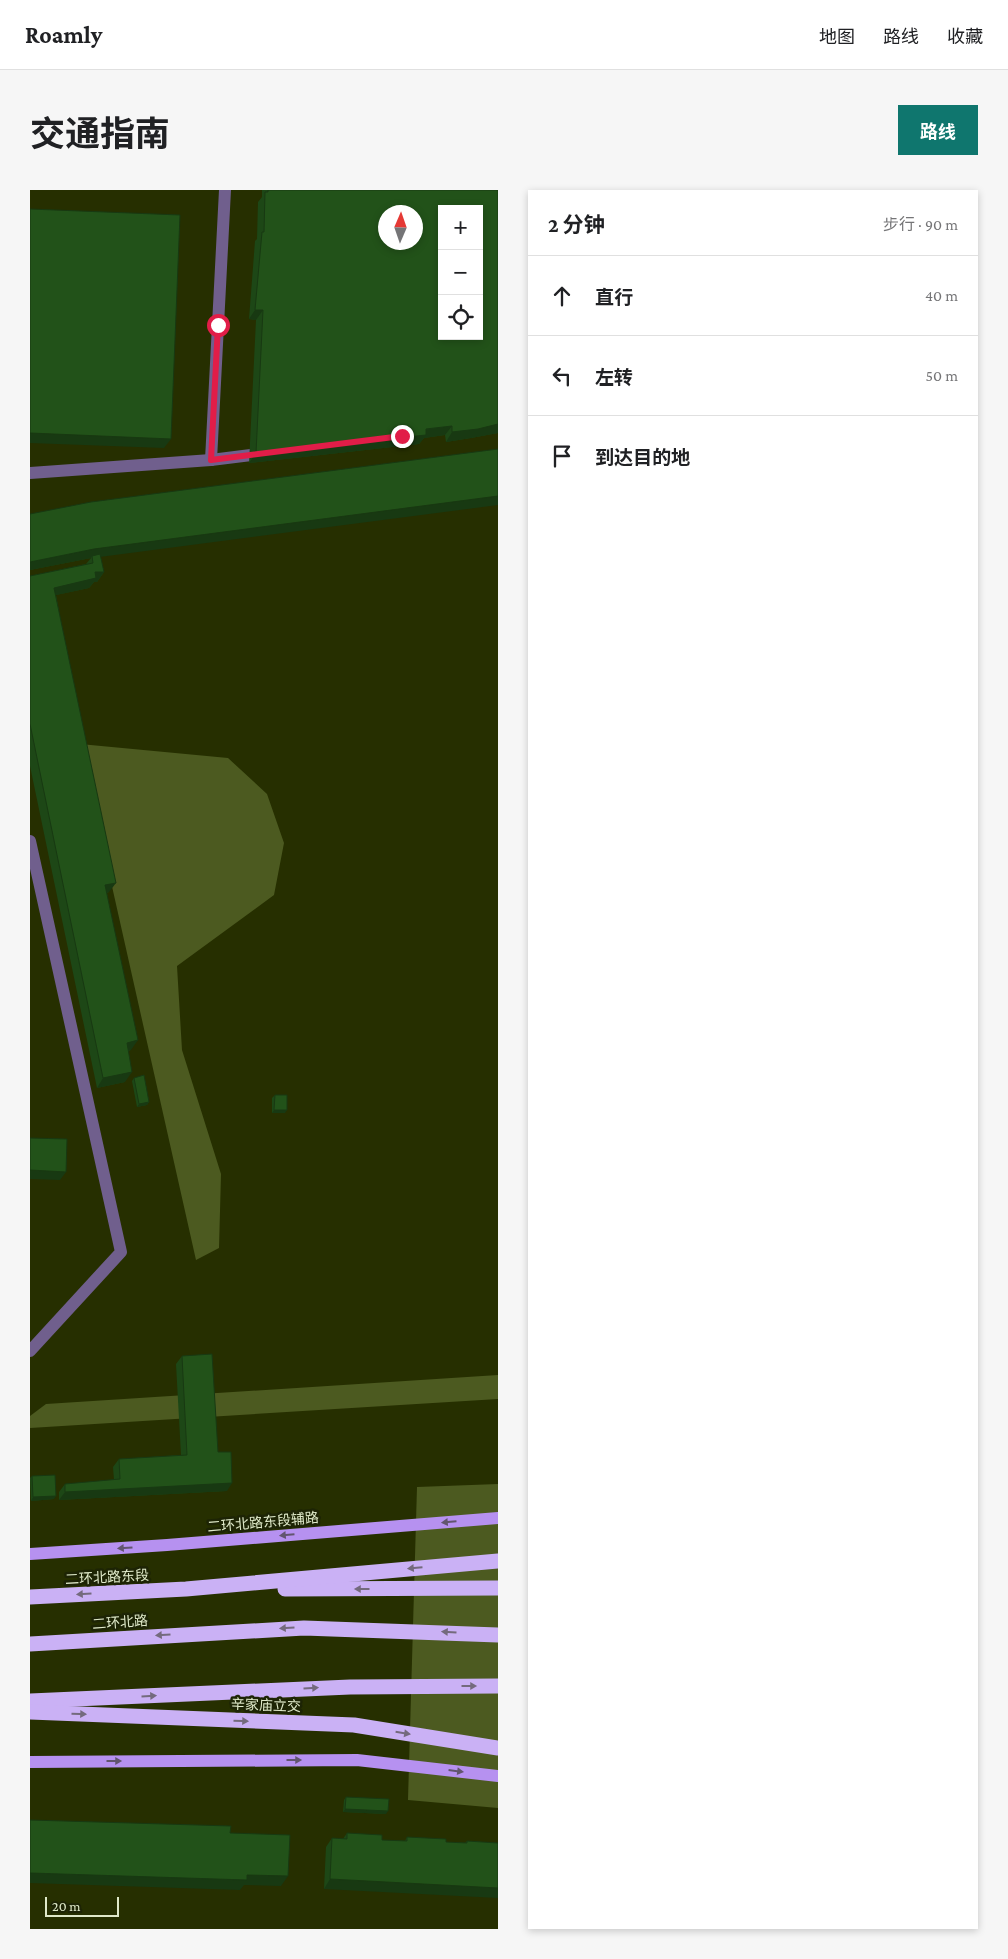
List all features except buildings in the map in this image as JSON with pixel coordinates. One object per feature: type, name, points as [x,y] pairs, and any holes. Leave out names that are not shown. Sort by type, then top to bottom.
[{"type":"highway","points":[[186,1589],[498,1560]]},
{"type":"highway","points":[[186,1589],[498,1588]]},
{"type":"highway","name":"二环北路东段","points":[[30,1597],[186,1589]]},
{"type":"highway","name":"二环北路","points":[[30,1644],[304,1628],[498,1635]]},
{"type":"highway","name":"辛家庙立交","points":[[30,1701],[350,1687],[498,1686]]},
{"type":"highway","name":"辛家庙立交","points":[[30,1712],[354,1725],[498,1748]]},
{"type":"main road","name":"二环北路东段辅路","points":[[30,1554],[167,1545],[498,1518]]},
{"type":"main road","points":[[30,1762],[357,1760],[498,1776]]},
{"type":"lane","points":[[211,460],[225,190]]},
{"type":"lane","points":[[30,473],[211,460],[280,452]]},
{"type":"lane","points":[[30,841],[121,1252],[30,1351]]},
{"type":"green space","points":[[80,744],[228,758],[267,794],[284,843],[274,895],[177,966],[182,1050],[221,1174],[219,1248],[196,1260]]},
{"type":"green space","points":[[498,1375],[498,1399],[30,1428],[30,1416],[46,1404]]},
{"type":"green space","points":[[498,1484],[498,1808],[408,1800],[417,1487]]},
{"type":"route","points":[[218,325],[211,460],[402,436]]}]
